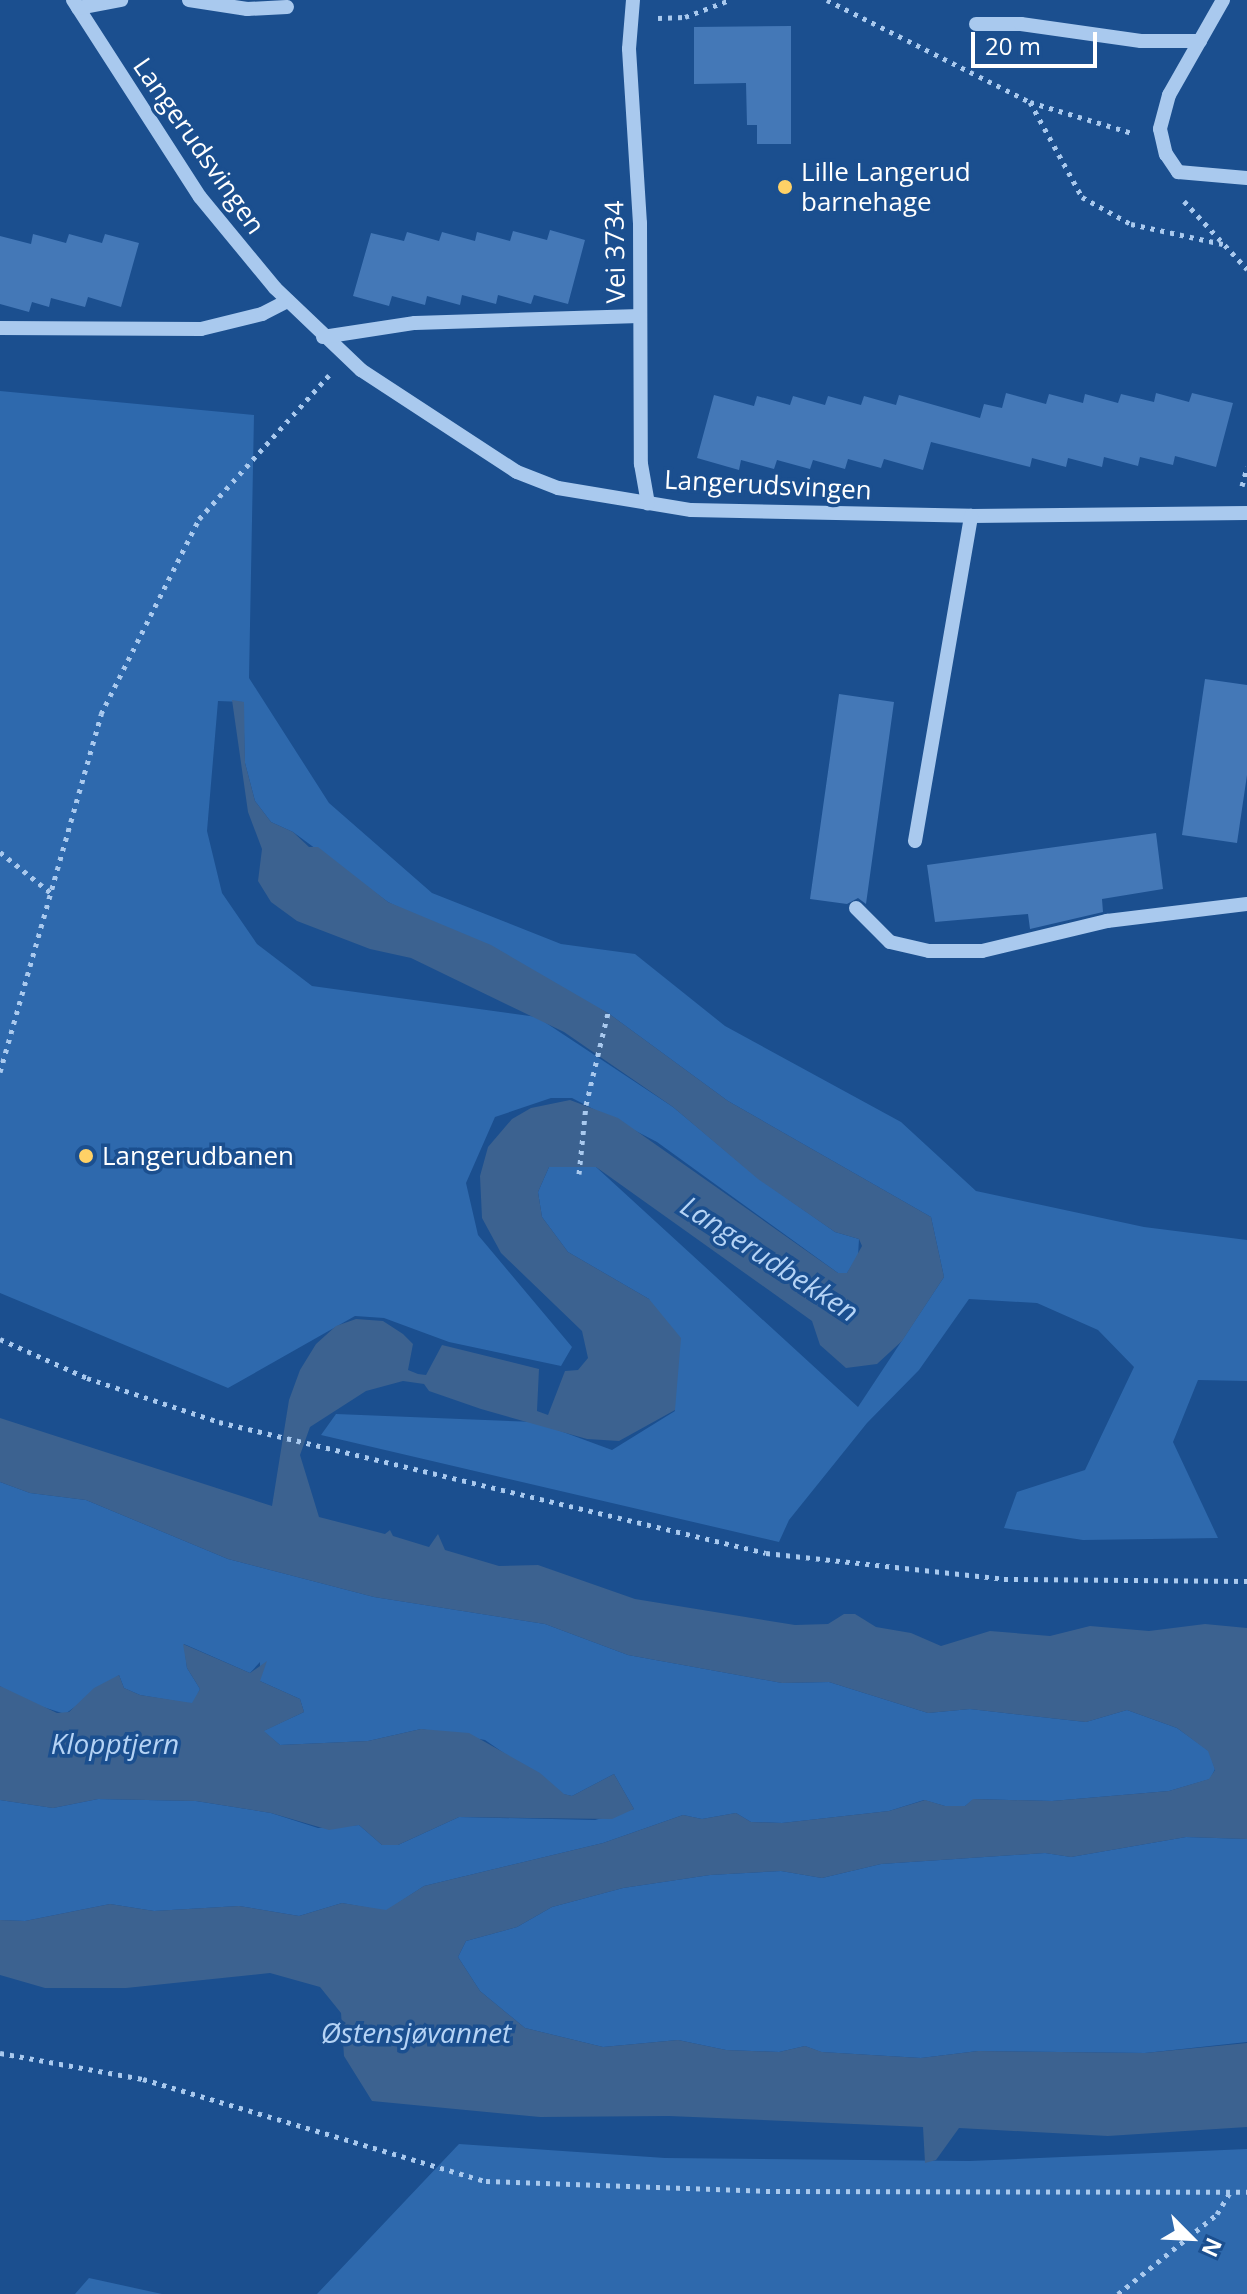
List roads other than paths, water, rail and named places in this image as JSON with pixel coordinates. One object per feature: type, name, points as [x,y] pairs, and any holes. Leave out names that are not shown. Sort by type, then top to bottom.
[{"type":"street","points":[[76,4],[121,0]]},
{"type":"street","points":[[189,0],[247,9],[287,7]]},
{"type":"street","name":"Vei 3734","points":[[633,0],[641,464],[648,503]]},
{"type":"street","points":[[1223,0],[1169,95],[1160,129],[1178,172],[1247,178]]},
{"type":"street","name":"Langerudsvingen","points":[[76,4],[200,197],[288,301],[346,356],[480,452],[517,472],[558,488],[691,510],[971,516],[1247,513]]},
{"type":"street","points":[[976,24],[1021,24],[1141,41],[1200,41]]},
{"type":"street","points":[[0,328],[179,331],[239,321],[288,301]]},
{"type":"street","points":[[323,337],[415,323],[640,316]]},
{"type":"street","points":[[915,841],[971,516]]},
{"type":"street","points":[[856,908],[890,942],[929,951],[982,951],[1107,921],[1247,904]]},
{"type":"water","name":"Østensjøvannet","points":[[232,700],[244,702],[245,763],[255,801],[271,822],[293,832],[309,847],[318,847],[388,902],[491,945],[608,1013],[728,1101],[931,1217],[944,1277],[902,1341],[877,1364],[846,1368],[820,1345],[812,1321],[596,1167],[549,1167],[538,1192],[542,1217],[568,1252],[649,1299],[681,1338],[675,1410],[619,1441],[587,1439],[481,1409],[429,1391],[424,1384],[403,1381],[366,1391],[310,1427],[300,1455],[319,1517],[385,1534],[390,1530],[393,1536],[429,1547],[438,1534],[445,1550],[499,1566],[538,1565],[635,1599],[795,1625],[828,1624],[844,1614],[855,1614],[876,1627],[911,1633],[941,1646],[990,1631],[1050,1636],[1090,1626],[1149,1631],[1205,1624],[1247,1628],[1247,1839],[1186,1837],[1071,1857],[1045,1853],[881,1864],[822,1878],[781,1871],[710,1875],[623,1888],[552,1907],[517,1927],[466,1941],[458,1957],[480,1991],[525,2028],[603,2047],[678,2040],[726,2050],[779,2052],[805,2046],[822,2052],[921,2058],[978,2051],[1145,2053],[1247,2043],[1247,2127],[1108,2136],[959,2128],[936,2160],[925,2163],[923,2127],[669,2116],[540,2117],[372,2101],[344,2056],[341,2013],[320,1987],[270,1973],[126,1988],[45,1988],[0,1975],[0,1920],[25,1921],[110,1904],[154,1911],[239,1906],[299,1916],[342,1903],[386,1910],[424,1886],[603,1843],[683,1815],[702,1819],[736,1813],[751,1822],[782,1823],[889,1811],[925,1800],[945,1806],[965,1806],[973,1799],[1052,1801],[1169,1791],[1209,1779],[1215,1770],[1208,1751],[1177,1728],[1127,1710],[1086,1722],[970,1709],[928,1713],[829,1682],[782,1683],[628,1655],[545,1624],[374,1597],[228,1559],[86,1500],[30,1493],[0,1482],[0,1418],[272,1506],[289,1400],[300,1370],[316,1344],[336,1326],[356,1319],[383,1321],[403,1334],[413,1344],[408,1370],[418,1374],[426,1375],[442,1345],[539,1369],[537,1411],[548,1415],[565,1371],[578,1370],[588,1358],[582,1331],[501,1253],[482,1218],[480,1176],[488,1147],[512,1119],[531,1108],[570,1100],[618,1118],[838,1273],[847,1273],[862,1246],[859,1239],[835,1232],[758,1179],[673,1107],[564,1032],[411,958],[370,949],[297,921],[271,902],[258,881],[262,849],[248,812]]},
{"type":"water","name":"Klopptjern","points":[[183,1644],[250,1673],[267,1661],[260,1681],[300,1699],[304,1712],[264,1731],[280,1745],[368,1741],[421,1729],[469,1733],[540,1773],[564,1794],[572,1796],[614,1774],[634,1809],[612,1819],[459,1817],[398,1845],[382,1845],[359,1825],[329,1830],[271,1813],[196,1801],[98,1799],[53,1808],[0,1800],[0,1686],[57,1713],[69,1712],[94,1688],[119,1675],[124,1688],[140,1695],[192,1703],[200,1689],[187,1668]]},
{"type":"place","name":"Lille Langerud barnehage","points":[[785,187]]},
{"type":"place","name":"Langerudbanen","points":[[86,1156]]},
{"type":"water label","name":"Langerudbekken","points":[[770,1258]]}]
